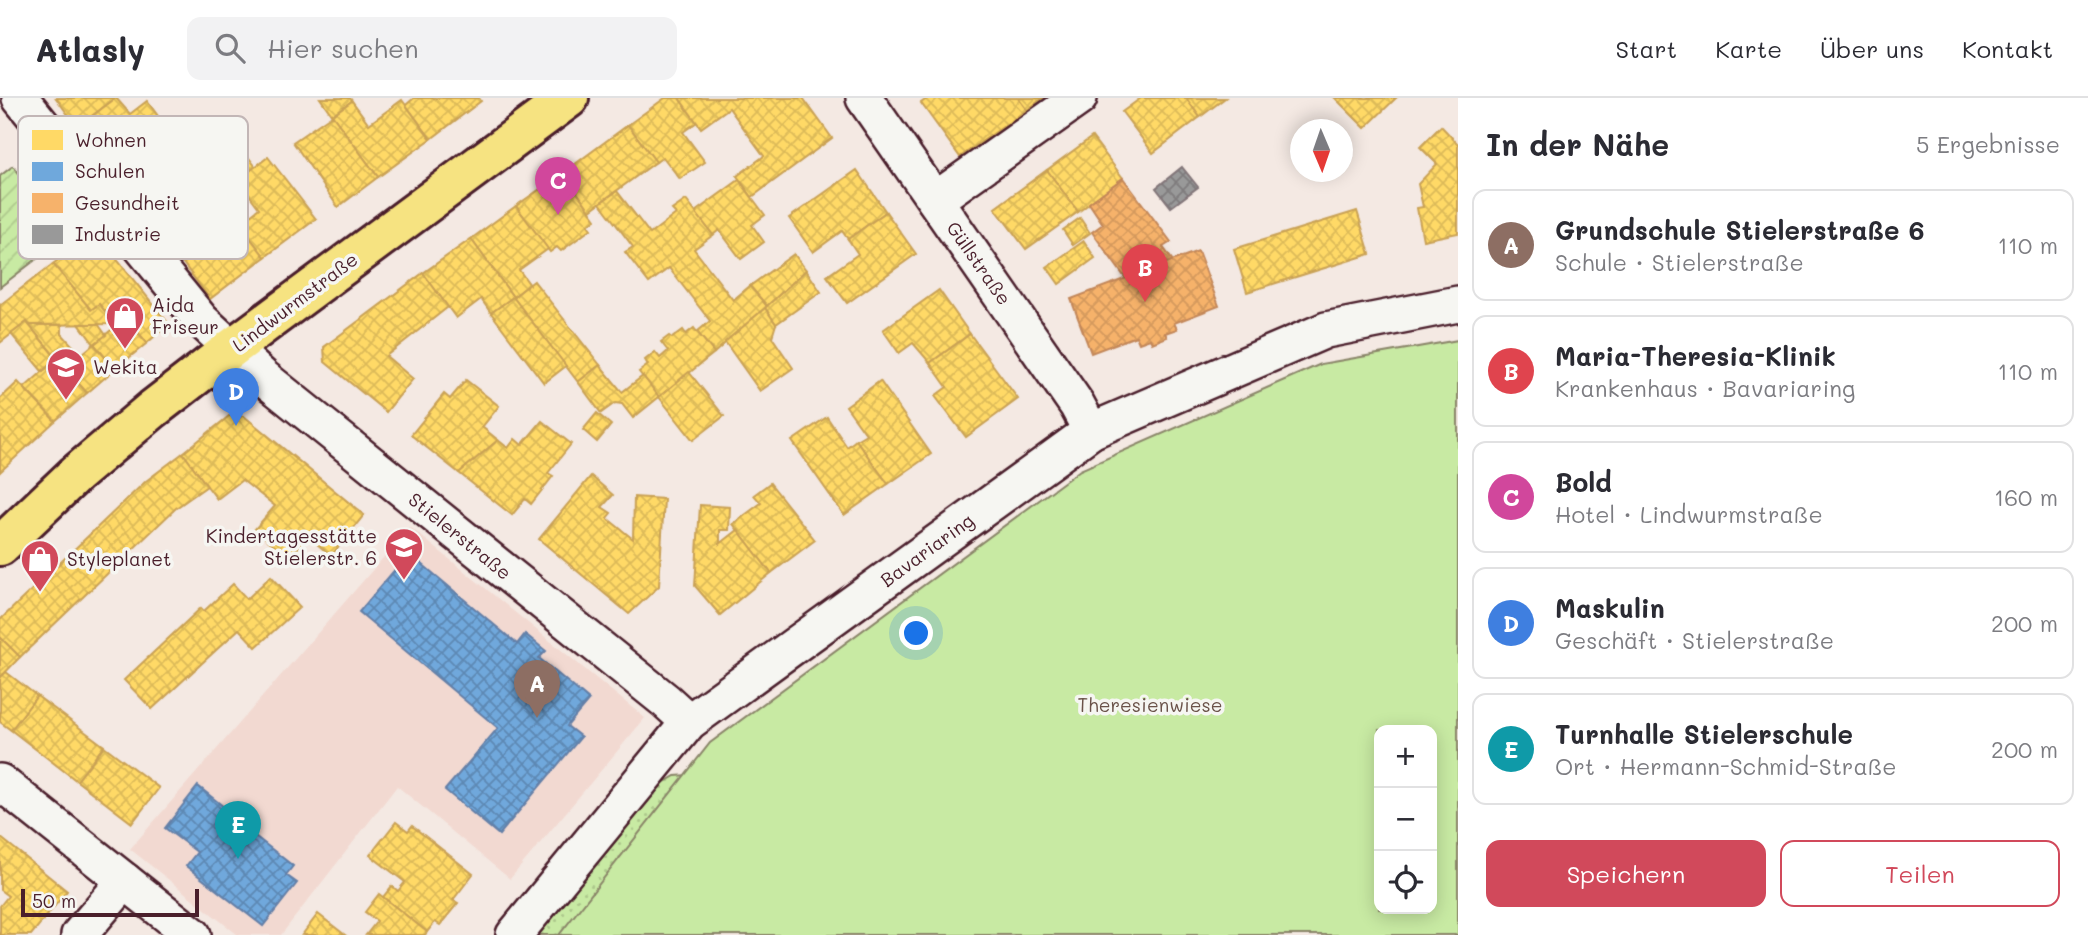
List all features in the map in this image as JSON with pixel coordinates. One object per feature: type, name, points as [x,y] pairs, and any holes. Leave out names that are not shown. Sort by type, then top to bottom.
[{"type":"main road","name":"Lindwurmstraße","points":[[0,546],[85,466],[153,409],[569,98]]},
{"type":"street","name":"Stielerstraße","points":[[20,98],[35,116]]},
{"type":"street","name":"Güllstraße","points":[[863,98],[1077,405],[1091,431]]},
{"type":"street","points":[[935,200],[1079,98]]},
{"type":"street","name":"Stielerstraße","points":[[151,259],[201,320],[280,391],[690,722]]},
{"type":"street","name":"Bavariaring","points":[[514,935],[690,722],[1091,431],[1326,330],[1451,309]]},
{"type":"street","points":[[0,782],[193,935]]},
{"type":"street","points":[[79,935],[125,881]]},
{"type":"shaded area","points":[[410,527],[645,718],[510,879],[397,786],[281,935],[238,935],[130,849]]},
{"type":"green space","points":[[13,166],[18,172],[18,259],[37,259],[0,287],[0,176]]},
{"type":"green space","name":"Theresienwiese","points":[[1458,340],[1458,935],[559,935],[710,743],[1080,470],[1321,364]]},
{"type":"green space","points":[[702,774],[676,935],[530,935],[651,790],[675,776]]},
{"type":"building: Wohnen","points":[[56,98],[116,98],[92,116],[69,116]]},
{"type":"building: Wohnen","points":[[116,98],[130,114],[147,101],[158,116],[92,116]]},
{"type":"building: Wohnen","points":[[320,98],[350,98],[352,101],[332,115]]},
{"type":"building: Wohnen","points":[[414,98],[479,98],[481,101],[431,139],[406,105]]},
{"type":"building: Wohnen","points":[[665,98],[679,98],[697,122],[683,132],[705,162],[680,179],[663,157],[656,162],[628,125]]},
{"type":"building: Wohnen","points":[[679,98],[803,98],[832,138],[752,197],[737,176],[764,156],[729,108],[701,128]]},
{"type":"building: Wohnen","points":[[928,98],[1018,98],[1027,110],[960,157],[921,103]]},
{"type":"building: Wohnen","points":[[1018,98],[1043,98],[1027,110]]},
{"type":"building: Wohnen","points":[[1141,98],[1186,98],[1200,117],[1153,153],[1122,112]]},
{"type":"building: Wohnen","points":[[1186,98],[1225,98],[1200,117]]},
{"type":"building: Wohnen","points":[[1335,98],[1396,98],[1365,128]]},
{"type":"building: Wohnen","points":[[402,100],[431,139],[378,177],[332,115],[352,101],[369,124]]},
{"type":"building: Wohnen","points":[[332,115],[378,177],[338,207],[293,142]]},
{"type":"building: Wohnen","points":[[628,125],[656,162],[590,210],[563,173]]},
{"type":"building: Wohnen","points":[[1441,126],[1458,144],[1458,233],[1423,240],[1417,208],[1423,207],[1418,184],[1437,164],[1420,147]]},
{"type":"building: Wohnen","points":[[1092,137],[1123,178],[1078,212],[1047,170]]},
{"type":"building: Wohnen","points":[[248,157],[256,167],[248,173]]},
{"type":"building: Wohnen","points":[[268,157],[316,219],[265,257],[248,235],[248,217],[259,208],[248,193],[248,172]]},
{"type":"building: Wohnen","points":[[857,170],[886,212],[848,239],[842,231],[813,252],[789,218]]},
{"type":"building: Wohnen","points":[[1047,170],[1078,212],[1026,249],[995,208]]},
{"type":"building: Wohnen","points":[[563,173],[596,219],[588,225],[591,229],[561,251],[557,247],[550,252],[516,206]]},
{"type":"building: Wohnen","points":[[739,180],[765,215],[752,225],[764,242],[741,259],[719,230],[713,235],[695,212]]},
{"type":"building: Wohnen","points":[[617,191],[650,234],[676,214],[672,210],[686,200],[713,235],[694,249],[733,300],[750,286],[767,306],[714,353],[697,332],[710,321],[669,268],[649,283],[625,252],[633,247],[600,203]]},
{"type":"building: Wohnen","points":[[516,206],[548,249],[519,270],[530,285],[513,297],[471,239]]},
{"type":"building: Wohnen","points":[[1357,211],[1370,254],[1247,292],[1234,249]]},
{"type":"building: Wohnen","points":[[886,212],[916,254],[847,303],[827,276],[858,254],[848,239]]},
{"type":"building: Wohnen","points":[[1080,218],[1090,233],[1073,245],[1063,230]]},
{"type":"building: Wohnen","points":[[248,235],[265,257],[210,299],[180,259],[248,259]]},
{"type":"building: Wohnen","points":[[471,239],[513,297],[491,313],[481,299],[456,318],[423,273]]},
{"type":"building: Wohnen","points":[[1084,241],[1095,258],[1059,284],[1047,267]]},
{"type":"building: Wohnen","points":[[794,254],[806,270],[767,306],[750,286]]},
{"type":"building: Wohnen","points":[[59,259],[117,259],[169,324],[147,343],[126,318],[117,325],[99,304],[91,310],[53,264]]},
{"type":"building: Wohnen","points":[[53,264],[91,310],[99,304],[115,324],[29,325],[27,322],[0,343],[0,305]]},
{"type":"building: Wohnen","points":[[806,270],[821,292],[776,324],[765,308]]},
{"type":"building: Wohnen","points":[[423,273],[448,307],[386,356],[413,379],[386,412],[325,362],[324,347]]},
{"type":"building: Wohnen","points":[[534,281],[600,365],[578,382],[513,297]]},
{"type":"building: Wohnen","points":[[939,290],[970,334],[930,363],[913,343],[899,353],[883,330]]},
{"type":"building: Wohnen","points":[[513,297],[566,366],[544,383],[491,313]]},
{"type":"building: Wohnen","points":[[765,308],[776,324],[772,337],[793,368],[760,391],[725,342]]},
{"type":"building: Wohnen","points":[[126,318],[147,343],[115,369],[94,344]]},
{"type":"building: Wohnen","points":[[27,322],[57,359],[42,371],[11,334]]},
{"type":"building: Wohnen","points":[[79,324],[98,324],[106,335],[94,344]]},
{"type":"building: Wohnen","points":[[29,325],[62,325],[62,334],[81,355],[65,368]]},
{"type":"building: Wohnen","points":[[694,328],[714,353],[659,397],[639,372],[648,365],[645,360],[655,352],[660,358],[668,351],[661,342],[669,336],[672,338],[683,330],[686,334]]},
{"type":"building: Wohnen","points":[[970,334],[1018,399],[966,437],[935,396],[947,387],[930,363]]},
{"type":"building: Wohnen","points":[[94,344],[115,369],[87,393],[65,368]]},
{"type":"building: Wohnen","points":[[57,359],[87,393],[55,421],[24,388]]},
{"type":"building: Wohnen","points":[[600,365],[622,392],[643,376],[659,397],[633,418],[622,404],[615,403],[601,413],[578,382]]},
{"type":"building: Wohnen","points":[[689,372],[724,416],[693,440],[659,397]]},
{"type":"building: Wohnen","points":[[466,380],[499,406],[482,427],[498,440],[459,473],[411,435],[444,394],[450,399]]},
{"type":"building: Wohnen","points":[[880,381],[931,454],[888,484],[856,440],[866,434],[846,406]]},
{"type":"building: Wohnen","points":[[18,382],[55,421],[0,472],[0,399]]},
{"type":"building: Wohnen","points":[[597,413],[611,425],[597,442],[583,430]]},
{"type":"building: Wohnen","points":[[229,416],[244,416],[364,515],[331,556],[308,536],[289,558],[255,529],[275,506],[242,480],[217,499],[207,486],[183,453]]},
{"type":"building: Wohnen","points":[[827,417],[847,447],[856,440],[888,484],[844,515],[792,441]]},
{"type":"building: Wohnen","points":[[542,421],[571,444],[548,473],[553,476],[531,504],[525,499],[512,515],[459,473],[498,440],[508,448],[515,439],[522,445]]},
{"type":"building: Wohnen","points":[[183,453],[207,486],[176,508],[20,657],[0,637],[0,620],[146,481]]},
{"type":"building: Wohnen","points":[[591,476],[613,495],[602,507],[611,513],[607,518],[633,539],[634,497],[664,499],[659,586],[629,614],[539,539]]},
{"type":"building: Wohnen","points":[[770,483],[815,540],[771,573],[733,524],[761,503],[754,495]]},
{"type":"building: Wohnen","points":[[700,505],[730,507],[729,530],[720,530],[720,544],[738,530],[771,573],[720,615],[695,586]]},
{"type":"building: Wohnen","points":[[271,576],[300,607],[256,647],[239,629],[152,709],[124,680],[201,608],[204,611],[233,584],[247,599]]},
{"type":"building: Wohnen","points":[[0,637],[20,657],[0,678]]},
{"type":"building: Wohnen","points":[[6,672],[37,696],[11,730],[0,722],[0,678]]},
{"type":"building: Wohnen","points":[[37,696],[104,746],[77,781],[11,730]]},
{"type":"building: Wohnen","points":[[104,746],[159,788],[132,823],[77,781]]},
{"type":"building: Wohnen","points":[[396,822],[408,831],[412,826],[473,874],[453,900],[458,903],[440,925],[435,922],[427,932],[383,897],[392,886],[398,891],[405,882],[370,855]]},
{"type":"building: Wohnen","points":[[0,837],[67,891],[31,935],[0,935],[0,906],[8,896],[0,890]]},
{"type":"building: Wohnen","points":[[379,894],[427,932],[425,935],[366,935],[377,921],[365,912]]},
{"type":"building: Wohnen","points":[[318,914],[345,935],[302,935]]},
{"type":"building: Schulen","points":[[409,553],[517,644],[525,634],[546,651],[539,658],[589,700],[567,726],[581,737],[499,835],[445,790],[498,728],[359,612]]},
{"type":"building: Schulen","points":[[198,786],[234,815],[232,818],[293,866],[286,875],[297,883],[263,926],[186,866],[197,852],[165,828]]},
{"type":"building: Gesundheit","points":[[1123,178],[1171,242],[1163,247],[1173,261],[1126,279],[1092,232],[1103,224],[1089,203]]},
{"type":"building: Gesundheit","points":[[1198,251],[1219,306],[1174,323],[1177,329],[1165,333],[1167,337],[1152,343],[1150,339],[1139,343],[1136,336],[1091,353],[1071,299]]},
{"type":"building: Industrie","points":[[1182,167],[1198,187],[1171,207],[1156,188]]},
{"type":"place","name":"Bold","points":[[558,215]]},
{"type":"place","name":"Maria-Theresia-Klinik","points":[[1145,302]]},
{"type":"place","name":"Aida Friseur","points":[[125,350]]},
{"type":"place","name":"Wekita","points":[[66,401]]},
{"type":"place","name":"Maskulin","points":[[236,426]]},
{"type":"place","name":"Kindertagesstätte Stielerstr. 6","points":[[404,581]]},
{"type":"place","name":"Styleplanet","points":[[40,593]]},
{"type":"place","name":"Grundschule Stielerstraße 6","points":[[537,718]]},
{"type":"place","name":"Turnhalle Stielerschule","points":[[238,859]]}]
